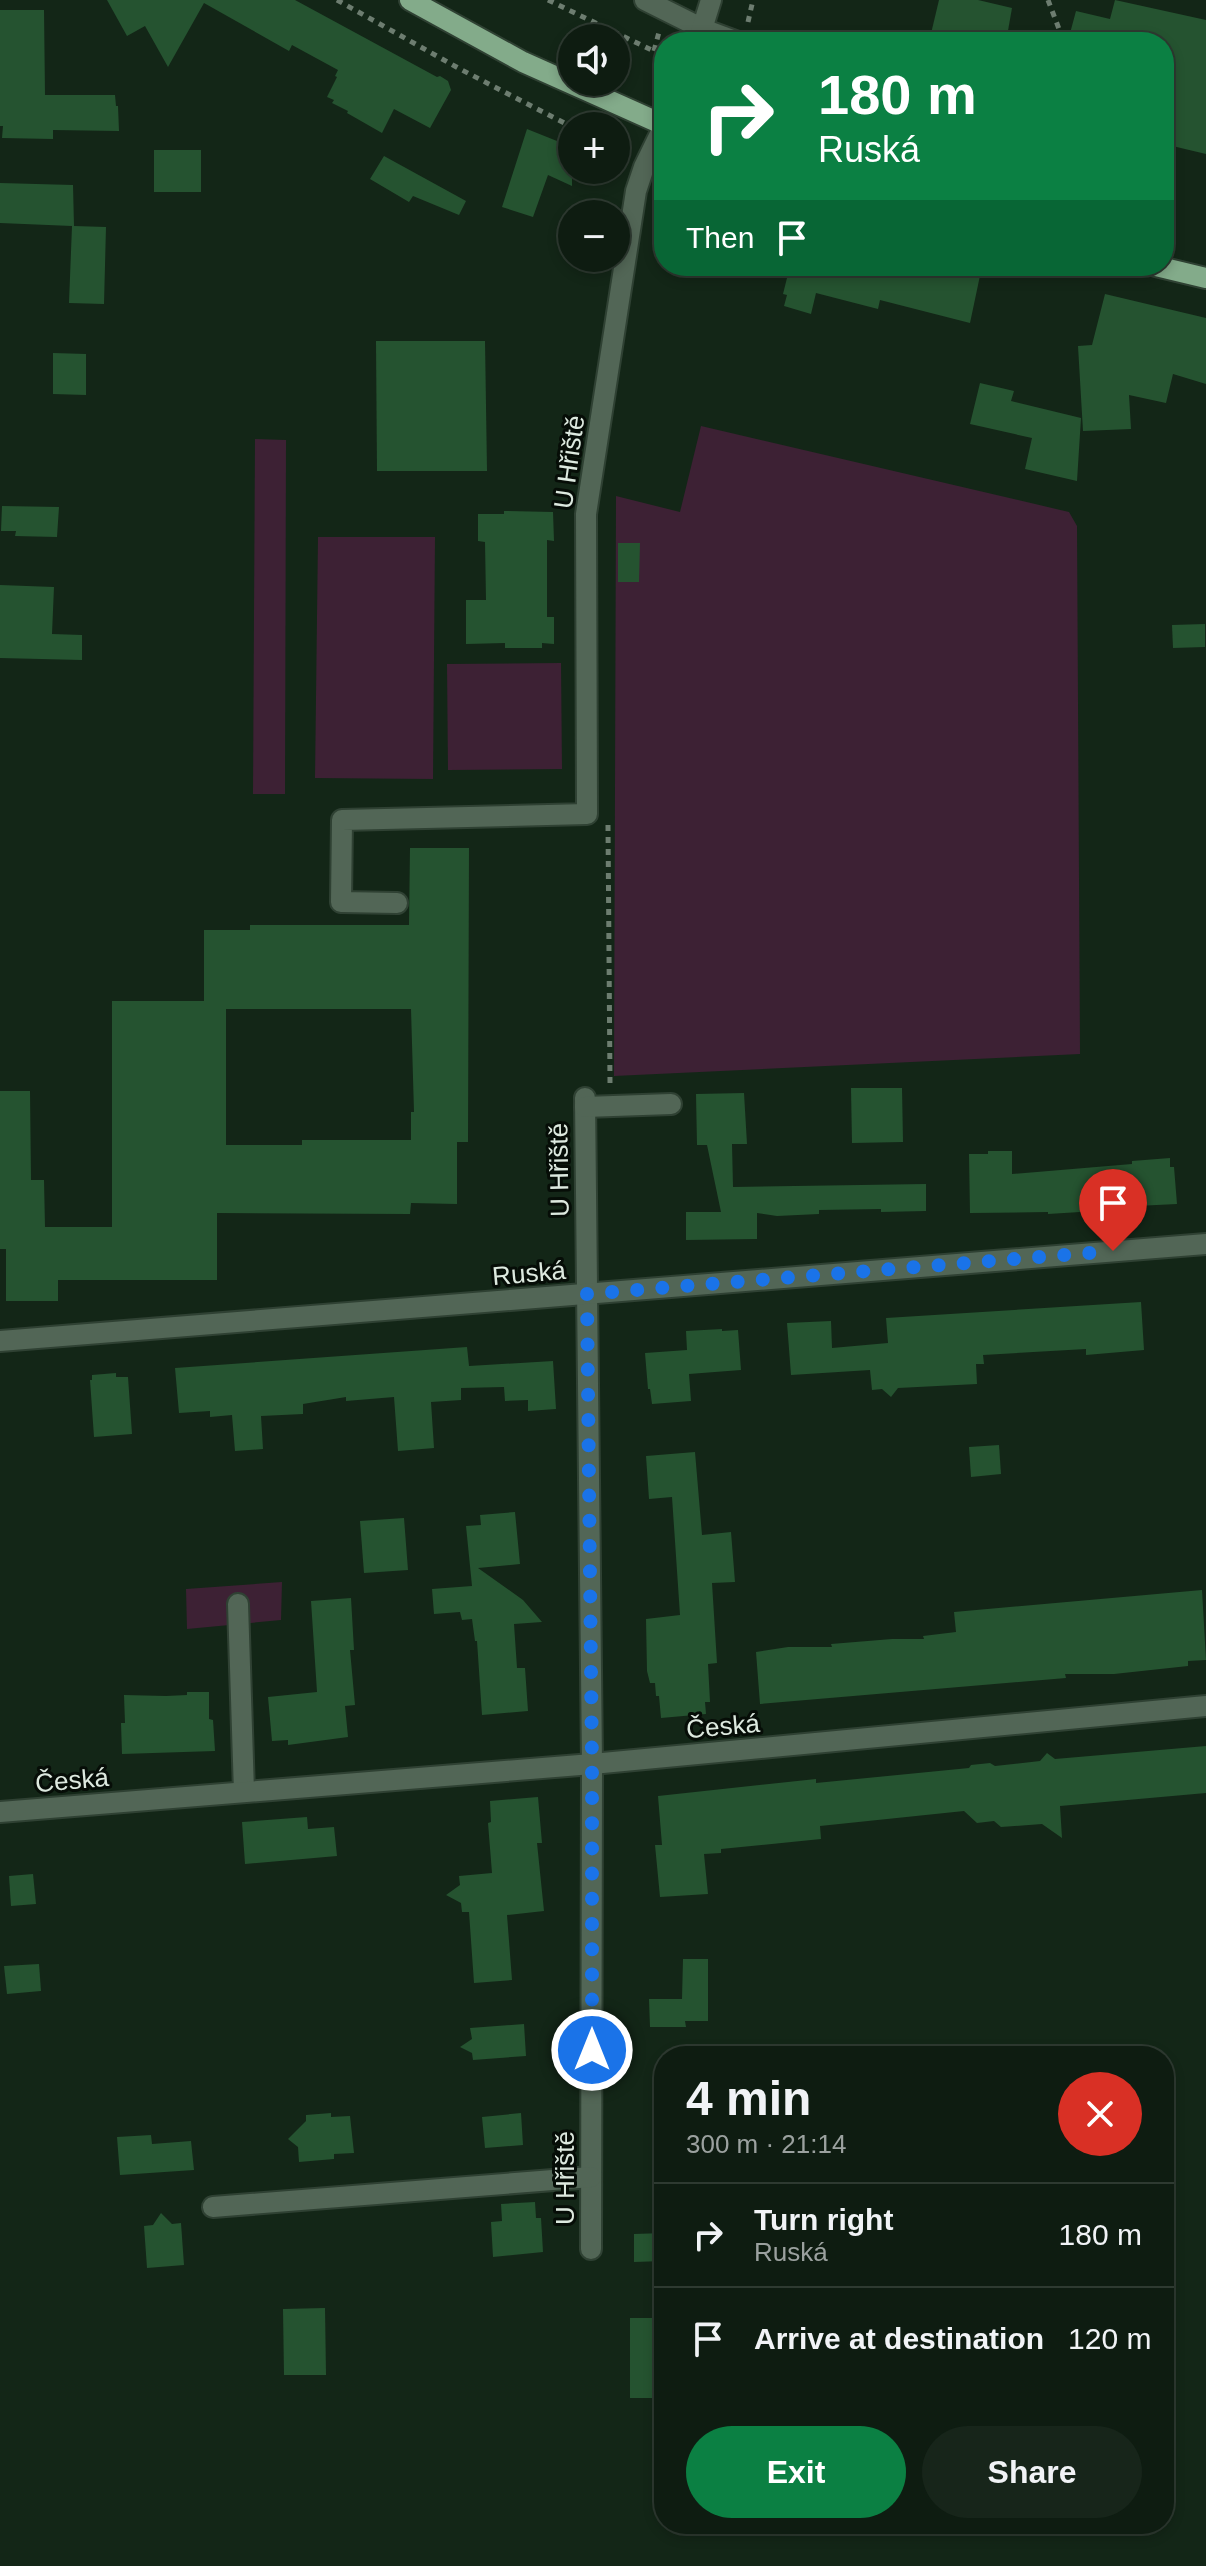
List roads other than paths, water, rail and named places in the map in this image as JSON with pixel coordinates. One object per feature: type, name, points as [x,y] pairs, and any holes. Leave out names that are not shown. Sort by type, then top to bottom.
[{"type":"main road","points":[[410,0],[523,62],[654,121]]},
{"type":"main road","points":[[1174,270],[1206,278]]},
{"type":"street","points":[[645,0],[695,32]]},
{"type":"street","points":[[701,32],[711,0]]},
{"type":"street","name":"U Hřiště","points":[[397,903],[341,902],[342,820],[587,814],[586,514],[636,191],[654,146]]},
{"type":"street","name":"U Hřiště","points":[[591,2249],[592,1764],[585,1103],[610,1106],[671,1104]]},
{"type":"street","name":"Ruská","points":[[0,1341],[1206,1244]]},
{"type":"street","points":[[238,1604],[244,1792]]},
{"type":"street","name":"Česká","points":[[0,1812],[592,1764],[1206,1706]]},
{"type":"street","points":[[213,2207],[591,2177]]}]
